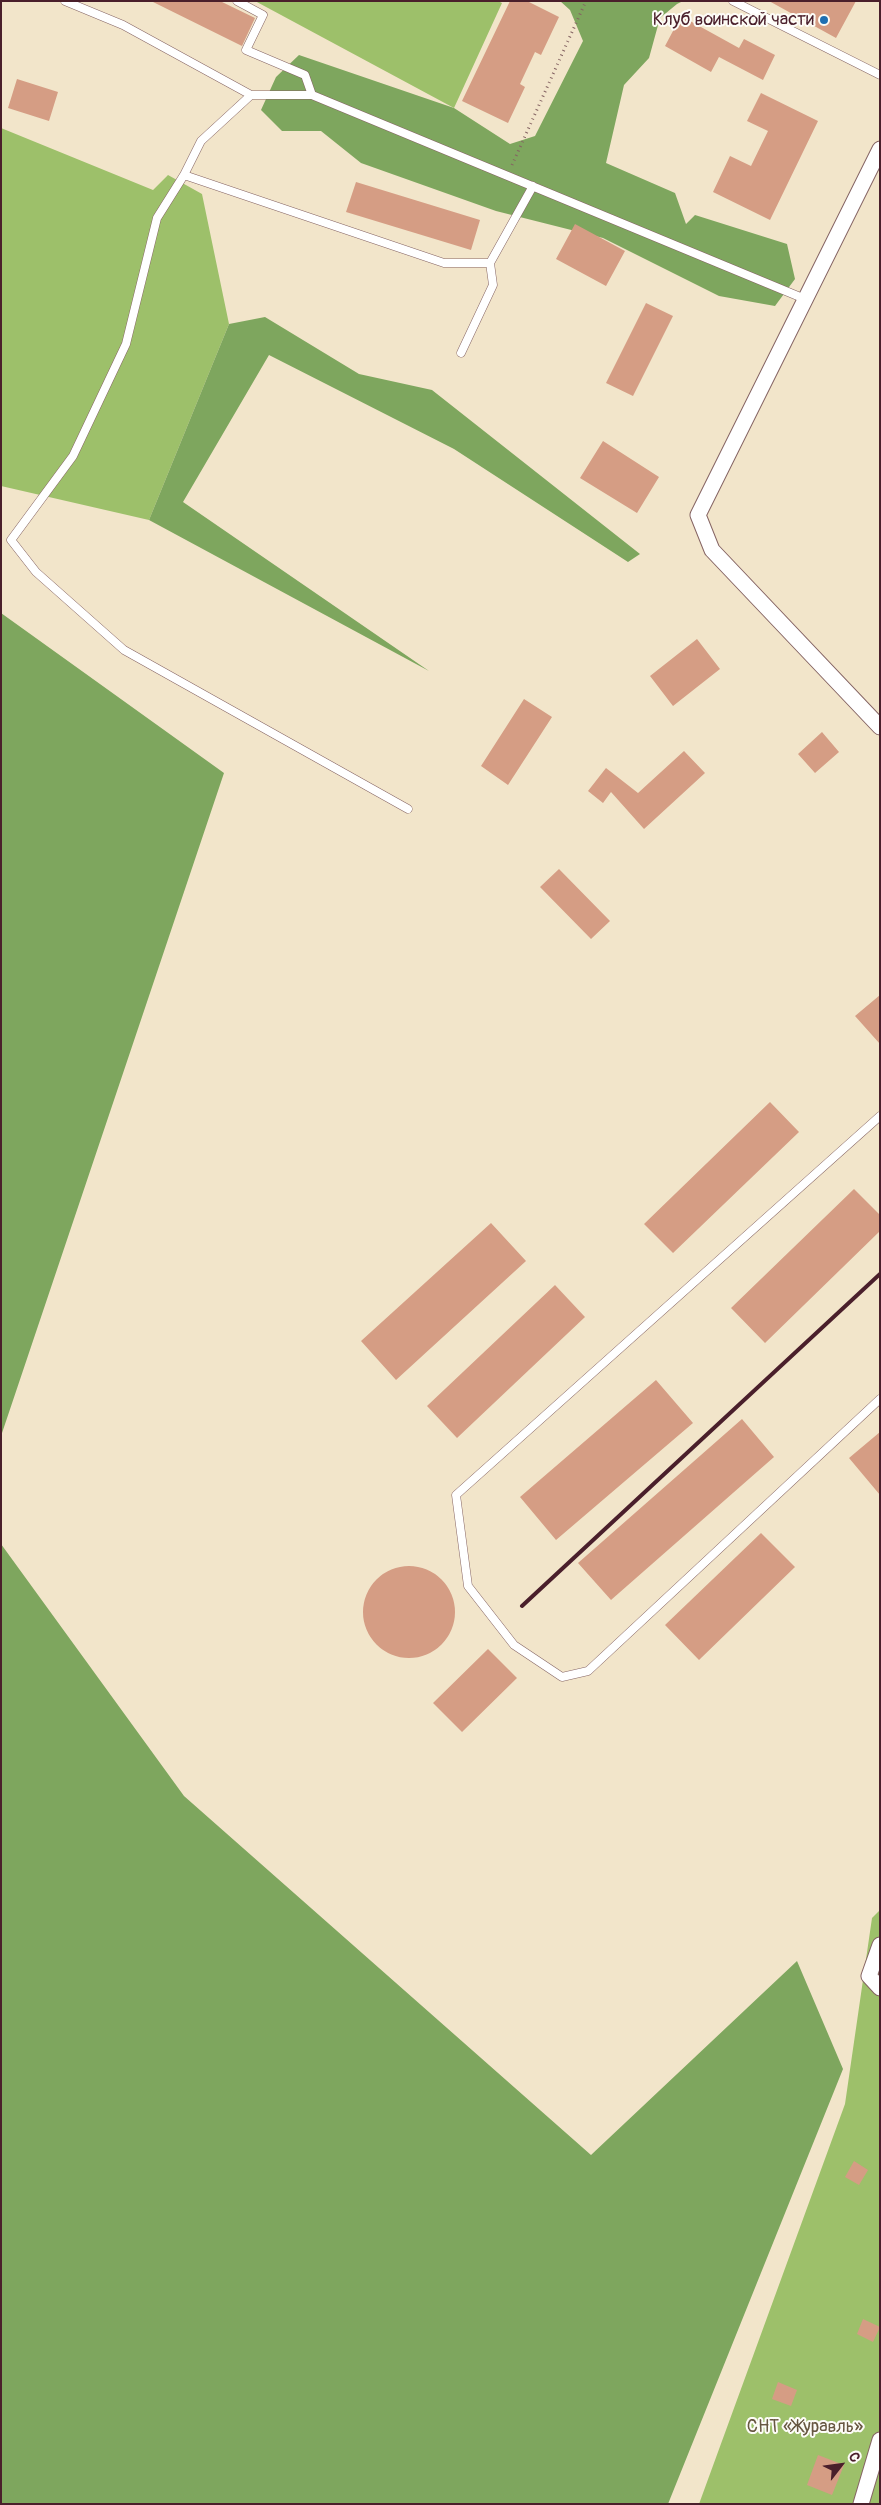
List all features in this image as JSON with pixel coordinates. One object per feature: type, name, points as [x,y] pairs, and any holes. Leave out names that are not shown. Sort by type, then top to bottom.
[{"type":"street","points":[[880,149],[698,515],[712,550],[880,727]]},
{"type":"street","points":[[880,1945],[868,1976],[880,1988]]},
{"type":"street","points":[[861,2504],[880,2440]]},
{"type":"lane","points":[[65,1],[123,25],[250,95],[312,95],[806,299]]},
{"type":"lane","points":[[237,1],[263,14],[246,50],[304,75],[312,95]]},
{"type":"lane","points":[[732,1],[880,76]]},
{"type":"lane","points":[[11,540],[73,456],[126,344],[157,218],[184,175],[200,141],[250,95]]},
{"type":"lane","points":[[184,175],[444,263],[490,263]]},
{"type":"lane","points":[[460,354],[493,285],[490,263],[533,186]]},
{"type":"lane","points":[[1,539],[11,540],[36,572],[124,650],[408,809]]},
{"type":"lane","points":[[880,1116],[456,1495],[468,1586],[514,1645],[562,1677],[588,1671],[880,1399]]},
{"type":"path","points":[[507,176],[586,1]]},
{"type":"green space","points":[[255,1],[498,1],[502,3],[454,108]]},
{"type":"green space","points":[[560,1],[683,1],[660,18],[649,58],[624,85],[606,163],[675,193],[686,224],[695,215],[787,244],[795,279],[775,306],[719,296],[603,238],[496,211],[361,163],[321,131],[282,131],[261,110],[276,77],[299,55],[454,108],[510,144],[535,136],[583,41],[570,10]]},
{"type":"green space","points":[[1,128],[153,190],[168,175],[202,194],[229,324],[149,520],[1,486]]},
{"type":"green space","points":[[265,317],[359,374],[432,390],[640,554],[628,562],[454,449],[269,355],[183,502],[429,671],[149,520],[229,324]]},
{"type":"green space","points":[[1,613],[224,773],[1,1436]]},
{"type":"green space","points":[[1,1544],[184,1796],[591,2155],[797,1961],[843,2069],[668,2504],[1,2504]]},
{"type":"green space","name":"СНТ «Журавль»","points":[[880,1910],[880,2504],[699,2504],[845,2104],[872,1918]]},
{"type":"building","points":[[151,1],[220,1],[255,18],[242,46]]},
{"type":"building","points":[[510,1],[527,1],[559,17],[541,55],[535,52],[520,84],[525,87],[508,123],[462,101]]},
{"type":"building","name":"Клуб воинской части","points":[[769,1],[856,1],[836,38]]},
{"type":"building","points":[[681,16],[739,48],[744,39],[775,55],[763,80],[719,57],[711,72],[665,46]]},
{"type":"building","points":[[17,79],[58,92],[49,121],[8,108]]},
{"type":"building","points":[[761,93],[818,121],[770,220],[713,192],[730,156],[751,166],[768,131],[747,121]]},
{"type":"building","points":[[356,182],[480,220],[471,250],[346,212]]},
{"type":"building","points":[[575,224],[625,251],[606,286],[556,259]]},
{"type":"building","points":[[646,303],[673,316],[633,396],[606,383]]},
{"type":"building","points":[[603,441],[659,477],[637,513],[580,478]]},
{"type":"building","points":[[697,639],[720,669],[673,706],[650,676]]},
{"type":"building","points":[[524,699],[552,717],[508,785],[481,766]]},
{"type":"building","points":[[822,732],[839,752],[815,773],[798,754]]},
{"type":"building","points":[[684,751],[705,773],[644,829],[611,792],[603,803],[588,791],[606,768],[638,793]]},
{"type":"building","points":[[559,869],[610,921],[591,939],[540,887]]},
{"type":"building","points":[[880,995],[880,1044],[855,1016]]},
{"type":"building","points":[[770,1102],[799,1132],[673,1253],[644,1224]]},
{"type":"building","points":[[854,1189],[880,1215],[880,1231],[765,1343],[731,1308]]},
{"type":"building","points":[[491,1223],[526,1261],[396,1380],[361,1341]]},
{"type":"building","points":[[555,1285],[585,1317],[457,1438],[427,1406]]},
{"type":"building","points":[[656,1380],[693,1423],[556,1540],[520,1497]]},
{"type":"building","points":[[742,1419],[774,1457],[611,1600],[578,1563]]},
{"type":"building","points":[[880,1432],[880,1495],[849,1458]]},
{"type":"building","points":[[761,1533],[795,1567],[699,1660],[665,1625]]},
{"type":"building","points":[[409,1566],[427,1570],[441,1580],[451,1594],[455,1612],[451,1630],[441,1644],[427,1654],[409,1658],[391,1654],[377,1644],[367,1630],[363,1612],[367,1594],[377,1580],[391,1570]]},
{"type":"building","points":[[488,1649],[517,1678],[462,1732],[433,1703]]},
{"type":"building","points":[[854,2161],[868,2170],[859,2185],[845,2177]]},
{"type":"building","points":[[863,2319],[880,2327],[873,2342],[857,2334]]},
{"type":"building","points":[[778,2382],[797,2390],[791,2406],[772,2399]]},
{"type":"building","points":[[818,2455],[844,2465],[832,2495],[807,2485]]},
{"type":"railway","points":[[522,1606],[880,1274]]},
{"type":"place","name":"Клуб воинской части","points":[[824,20]]}]
